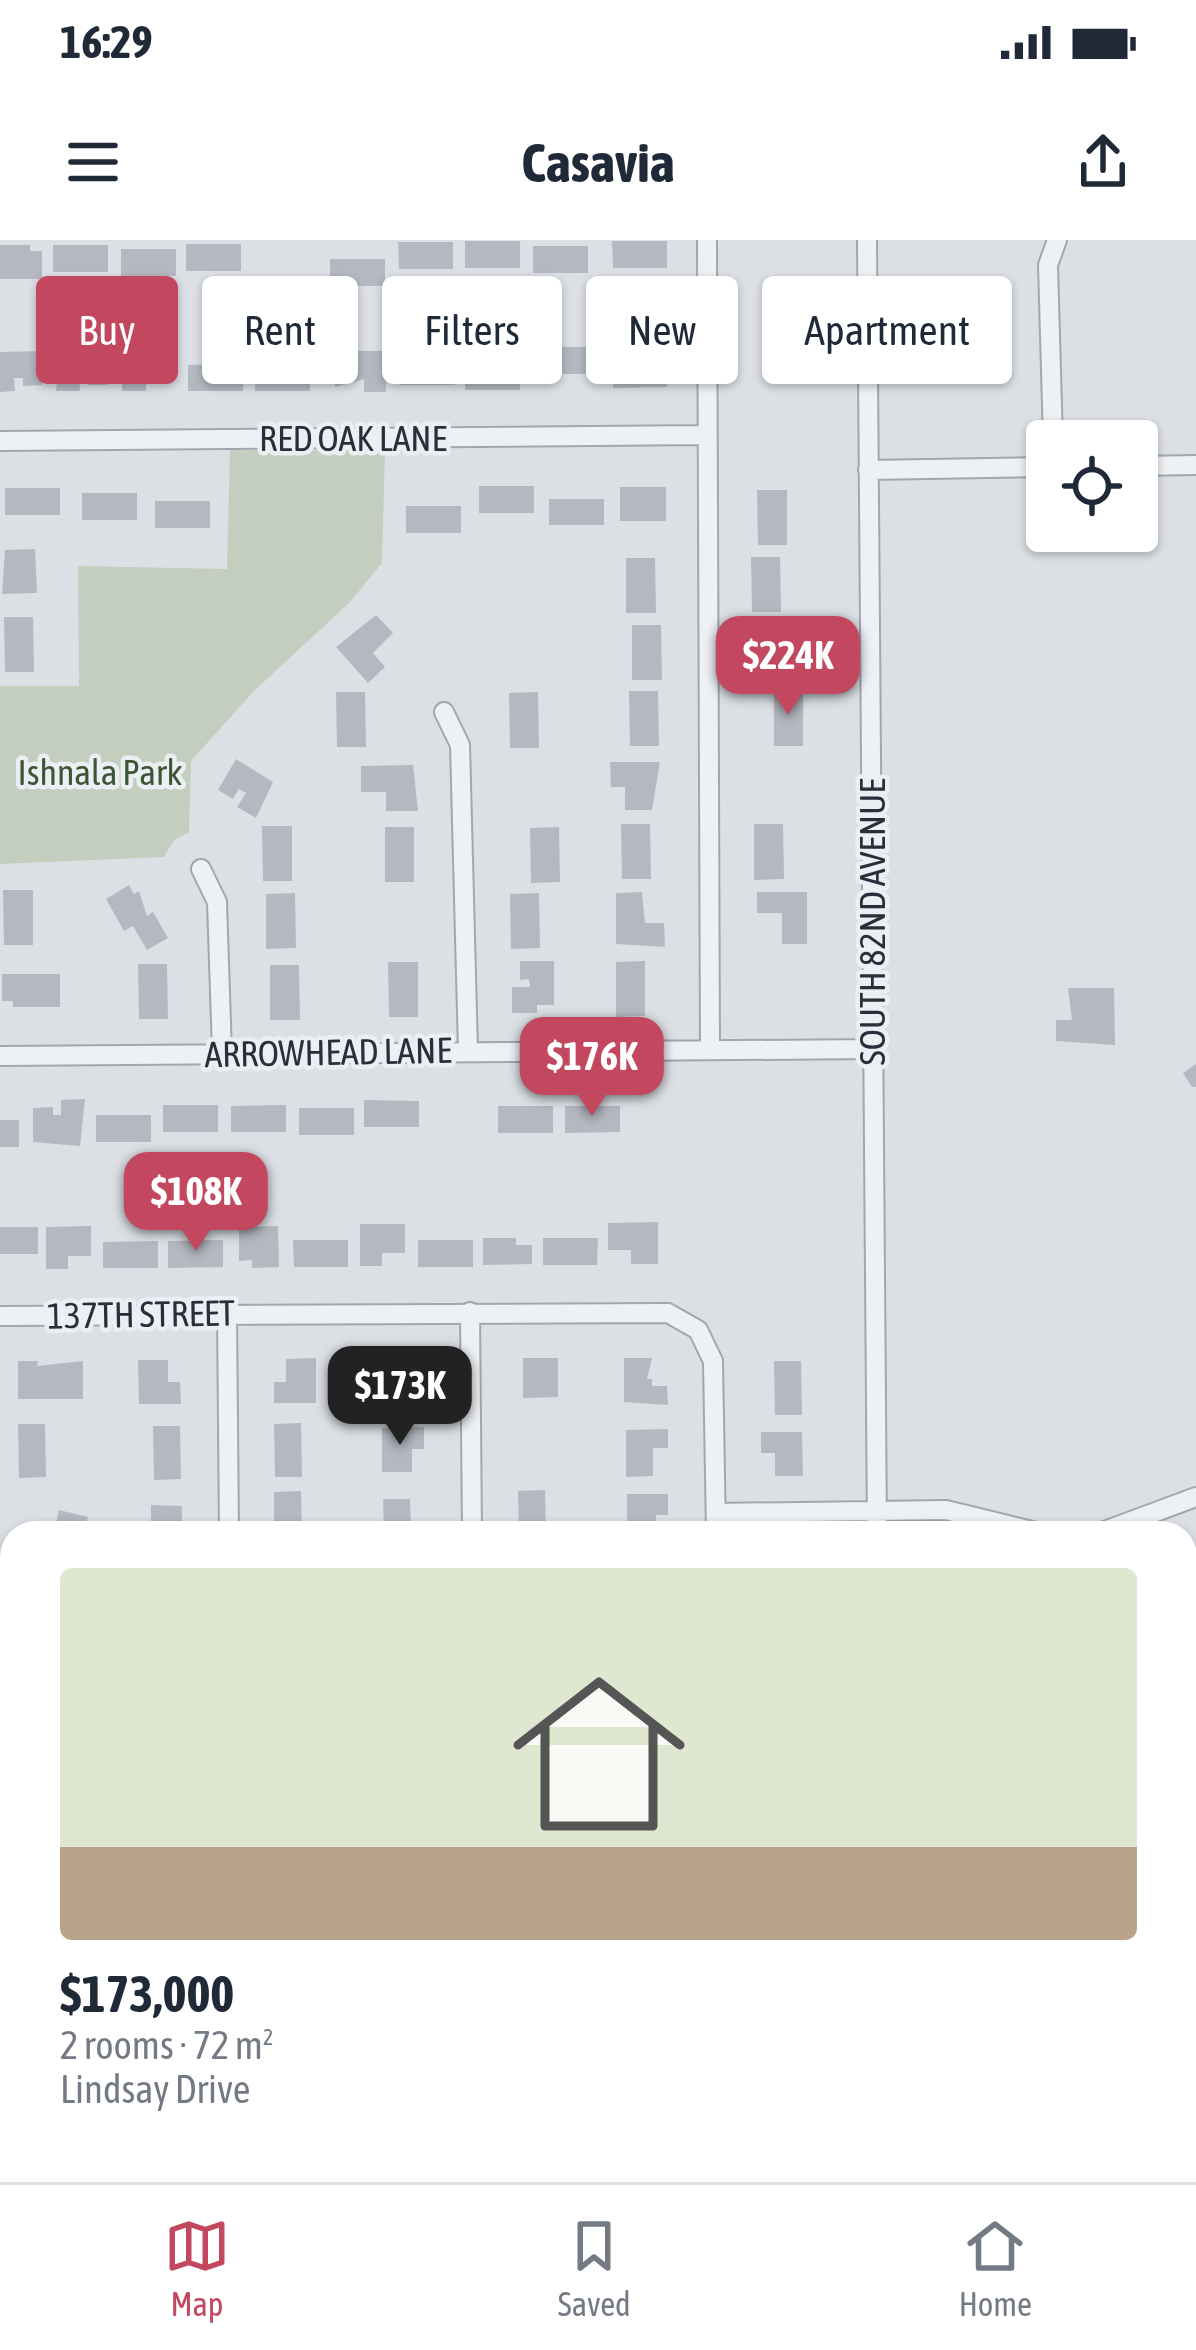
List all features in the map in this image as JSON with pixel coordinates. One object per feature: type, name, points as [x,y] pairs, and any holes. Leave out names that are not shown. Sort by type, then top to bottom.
[{"type":"street","points":[[707,240],[710,1050]]},
{"type":"street","name":"SOUTH 82ND AVENUE","points":[[867,240],[877,1521]]},
{"type":"street","points":[[1052,420],[1048,265],[1057,240]]},
{"type":"street","name":"RED OAK LANE","points":[[0,441],[705,435]]},
{"type":"street","points":[[1158,466],[1196,465]]},
{"type":"street","points":[[868,470],[1026,467]]},
{"type":"street","points":[[444,712],[460,745],[468,1051]]},
{"type":"street","points":[[201,869],[218,902],[222,1053]]},
{"type":"street","name":"ARROWHEAD LANE","points":[[0,1056],[873,1049]]},
{"type":"street","name":"137TH STREET","points":[[0,1316],[648,1310],[682,1318],[705,1339],[714,1377],[716,1521]]},
{"type":"street","points":[[470,1312],[472,1521]]},
{"type":"street","points":[[227,1313],[229,1521]]},
{"type":"street","points":[[1132,1521],[1196,1497]]},
{"type":"street","points":[[888,1521],[946,1510],[991,1521]]},
{"type":"green space","name":"Ishnala Park","points":[[230,450],[385,450],[382,563],[350,602],[254,691],[191,761],[189,832],[174,840],[164,857],[0,864],[0,686],[79,686],[78,566],[227,569]]},
{"type":"building","points":[[465,241],[520,241],[520,268],[465,268]]},
{"type":"building","points":[[612,241],[667,241],[667,268],[613,268]]},
{"type":"building","points":[[398,242],[453,242],[453,269],[399,269]]},
{"type":"building","points":[[186,244],[241,244],[241,271],[186,271]]},
{"type":"building","points":[[0,245],[30,245],[30,251],[42,251],[42,276],[0,279]]},
{"type":"building","points":[[53,245],[108,245],[108,272],[53,272]]},
{"type":"building","points":[[533,246],[588,246],[588,273],[533,273]]},
{"type":"building","points":[[121,249],[176,249],[176,276],[121,276]]},
{"type":"building","points":[[330,259],[385,259],[382,286],[358,286],[358,276],[330,276]]},
{"type":"building","points":[[562,347],[586,347],[586,374],[562,374]]},
{"type":"building","points":[[36,351],[36,384],[42,385],[23,386],[23,378],[14,378],[15,391],[0,392],[0,352]]},
{"type":"building","points":[[358,351],[382,351],[386,392],[364,392],[364,379],[358,381]]},
{"type":"building","points":[[188,365],[202,365],[202,384],[243,384],[243,391],[188,391]]},
{"type":"building","points":[[57,384],[79,384],[80,391],[56,391]]},
{"type":"building","points":[[122,384],[146,384],[146,391],[122,391]]},
{"type":"building","points":[[255,384],[310,384],[310,391],[255,391]]},
{"type":"building","points":[[465,384],[520,384],[520,390],[465,390]]},
{"type":"building","points":[[613,384],[667,384],[667,387],[613,388]]},
{"type":"building","points":[[479,486],[534,486],[534,513],[479,513]]},
{"type":"building","points":[[620,487],[666,487],[666,521],[620,521]]},
{"type":"building","points":[[5,488],[60,488],[60,515],[5,515]]},
{"type":"building","points":[[757,490],[787,490],[787,545],[758,545]]},
{"type":"building","points":[[82,493],[137,493],[137,520],[82,520]]},
{"type":"building","points":[[549,499],[604,499],[604,525],[549,525]]},
{"type":"building","points":[[155,501],[210,501],[210,528],[155,528]]},
{"type":"building","points":[[406,506],[461,506],[461,533],[406,533]]},
{"type":"building","points":[[35,549],[37,593],[2,594],[5,550]]},
{"type":"building","points":[[751,557],[780,557],[781,612],[752,612]]},
{"type":"building","points":[[626,558],[655,558],[656,613],[626,613]]},
{"type":"building","points":[[376,615],[393,633],[373,653],[385,667],[368,683],[336,647]]},
{"type":"building","points":[[4,617],[33,617],[34,672],[5,672]]},
{"type":"building","points":[[752,623],[781,623],[782,678],[753,678]]},
{"type":"building","points":[[632,625],[661,625],[662,680],[632,680]]},
{"type":"building","points":[[629,691],[658,691],[659,746],[630,746]]},
{"type":"building","points":[[774,691],[803,691],[803,746],[774,746]]},
{"type":"building","points":[[336,692],[365,692],[366,747],[337,747]]},
{"type":"building","points":[[538,692],[539,748],[510,748],[509,693]]},
{"type":"building","points":[[236,759],[273,782],[256,818],[237,807],[246,793],[239,789],[233,799],[218,790]]},
{"type":"building","points":[[610,762],[660,762],[652,810],[625,810],[625,787],[611,787]]},
{"type":"building","points":[[413,765],[418,811],[386,811],[386,792],[361,792],[361,766]]},
{"type":"building","points":[[621,824],[650,824],[651,879],[622,879]]},
{"type":"building","points":[[754,824],[783,824],[784,879],[754,880]]},
{"type":"building","points":[[262,826],[292,826],[292,881],[263,881]]},
{"type":"building","points":[[385,827],[414,827],[414,882],[385,882]]},
{"type":"building","points":[[559,827],[560,882],[531,883],[530,828]]},
{"type":"building","points":[[129,885],[134,894],[139,891],[147,916],[153,912],[168,938],[147,950],[133,926],[124,931],[106,899]]},
{"type":"building","points":[[3,890],[33,890],[33,945],[4,945]]},
{"type":"building","points":[[642,892],[645,923],[664,923],[665,947],[616,944],[616,893]]},
{"type":"building","points":[[757,892],[807,892],[807,944],[782,944],[782,913],[757,913]]},
{"type":"building","points":[[295,893],[296,948],[266,949],[266,894]]},
{"type":"building","points":[[539,893],[540,948],[511,949],[510,894]]},
{"type":"building","points":[[520,961],[554,961],[554,1005],[537,1005],[537,1013],[512,1013],[512,987],[530,987],[529,979],[520,980]]},
{"type":"building","points":[[645,961],[645,1016],[616,1017],[616,962]]},
{"type":"building","points":[[388,962],[418,962],[418,1017],[389,1017]]},
{"type":"building","points":[[138,964],[167,964],[168,1019],[139,1019]]},
{"type":"building","points":[[270,965],[299,965],[300,1020],[270,1020]]},
{"type":"building","points":[[2,974],[60,974],[60,1007],[13,1007],[13,1001],[2,1001]]},
{"type":"building","points":[[1068,988],[1114,988],[1115,1045],[1056,1041],[1056,1020],[1072,1020]]},
{"type":"building","points":[[1196,1064],[1196,1087],[1192,1087],[1183,1073]]},
{"type":"building","points":[[85,1099],[80,1146],[33,1142],[33,1108],[53,1107],[53,1115],[61,1115],[61,1100]]},
{"type":"building","points":[[364,1100],[419,1101],[419,1127],[364,1127]]},
{"type":"building","points":[[163,1105],[218,1105],[218,1132],[163,1132]]},
{"type":"building","points":[[286,1105],[286,1132],[231,1132],[231,1106]]},
{"type":"building","points":[[498,1106],[553,1106],[553,1133],[498,1133]]},
{"type":"building","points":[[565,1106],[620,1106],[620,1132],[565,1133]]},
{"type":"building","points":[[299,1108],[354,1108],[354,1135],[299,1135]]},
{"type":"building","points":[[96,1115],[151,1115],[151,1142],[96,1142]]},
{"type":"building","points":[[0,1120],[19,1120],[19,1147],[0,1147]]},
{"type":"building","points":[[658,1222],[658,1264],[631,1264],[631,1250],[608,1250],[608,1223]]},
{"type":"building","points":[[360,1224],[405,1224],[405,1253],[382,1253],[382,1266],[360,1266]]},
{"type":"building","points":[[91,1226],[91,1256],[68,1256],[68,1269],[46,1269],[46,1227]]},
{"type":"building","points":[[278,1226],[279,1267],[252,1268],[252,1260],[239,1261],[239,1227]]},
{"type":"building","points":[[0,1227],[38,1227],[38,1254],[0,1254]]},
{"type":"building","points":[[483,1238],[516,1238],[516,1245],[532,1245],[532,1264],[483,1265]]},
{"type":"building","points":[[543,1238],[598,1238],[597,1265],[543,1265]]},
{"type":"building","points":[[223,1240],[223,1267],[168,1268],[168,1241]]},
{"type":"building","points":[[293,1240],[348,1240],[348,1267],[294,1267]]},
{"type":"building","points":[[418,1240],[473,1240],[473,1267],[418,1267]]},
{"type":"building","points":[[158,1241],[158,1268],[103,1268],[103,1242]]},
{"type":"building","points":[[316,1358],[316,1403],[274,1403],[274,1382],[286,1382],[286,1359]]},
{"type":"building","points":[[523,1358],[558,1358],[558,1397],[523,1398]]},
{"type":"building","points":[[624,1358],[652,1358],[647,1379],[652,1379],[652,1386],[667,1386],[668,1405],[624,1402]]},
{"type":"building","points":[[138,1360],[168,1360],[168,1382],[180,1382],[181,1404],[139,1404]]},
{"type":"building","points":[[411,1360],[412,1383],[424,1383],[424,1405],[382,1405],[382,1361]]},
{"type":"building","points":[[18,1361],[38,1361],[37,1366],[83,1361],[83,1399],[18,1399]]},
{"type":"building","points":[[774,1361],[801,1361],[802,1415],[775,1415]]},
{"type":"building","points":[[301,1423],[302,1477],[275,1477],[274,1424]]},
{"type":"building","points":[[18,1424],[45,1424],[46,1477],[19,1478]]},
{"type":"building","points":[[153,1426],[180,1426],[181,1479],[154,1480]]},
{"type":"building","points":[[424,1427],[424,1449],[412,1449],[412,1472],[382,1472],[382,1428]]},
{"type":"building","points":[[668,1429],[668,1448],[653,1448],[653,1476],[626,1477],[626,1430]]},
{"type":"building","points":[[761,1432],[802,1432],[803,1476],[775,1476],[775,1453],[761,1453]]},
{"type":"building","points":[[545,1490],[546,1521],[519,1521],[518,1491]]},
{"type":"building","points":[[301,1491],[302,1521],[274,1521],[274,1492]]},
{"type":"building","points":[[627,1494],[668,1494],[668,1515],[656,1515],[656,1521],[627,1521]]},
{"type":"building","points":[[383,1499],[410,1499],[411,1521],[384,1521]]},
{"type":"building","points":[[151,1505],[182,1506],[182,1521],[151,1521]]},
{"type":"building","points":[[59,1510],[88,1517],[87,1521],[57,1521]]}]
